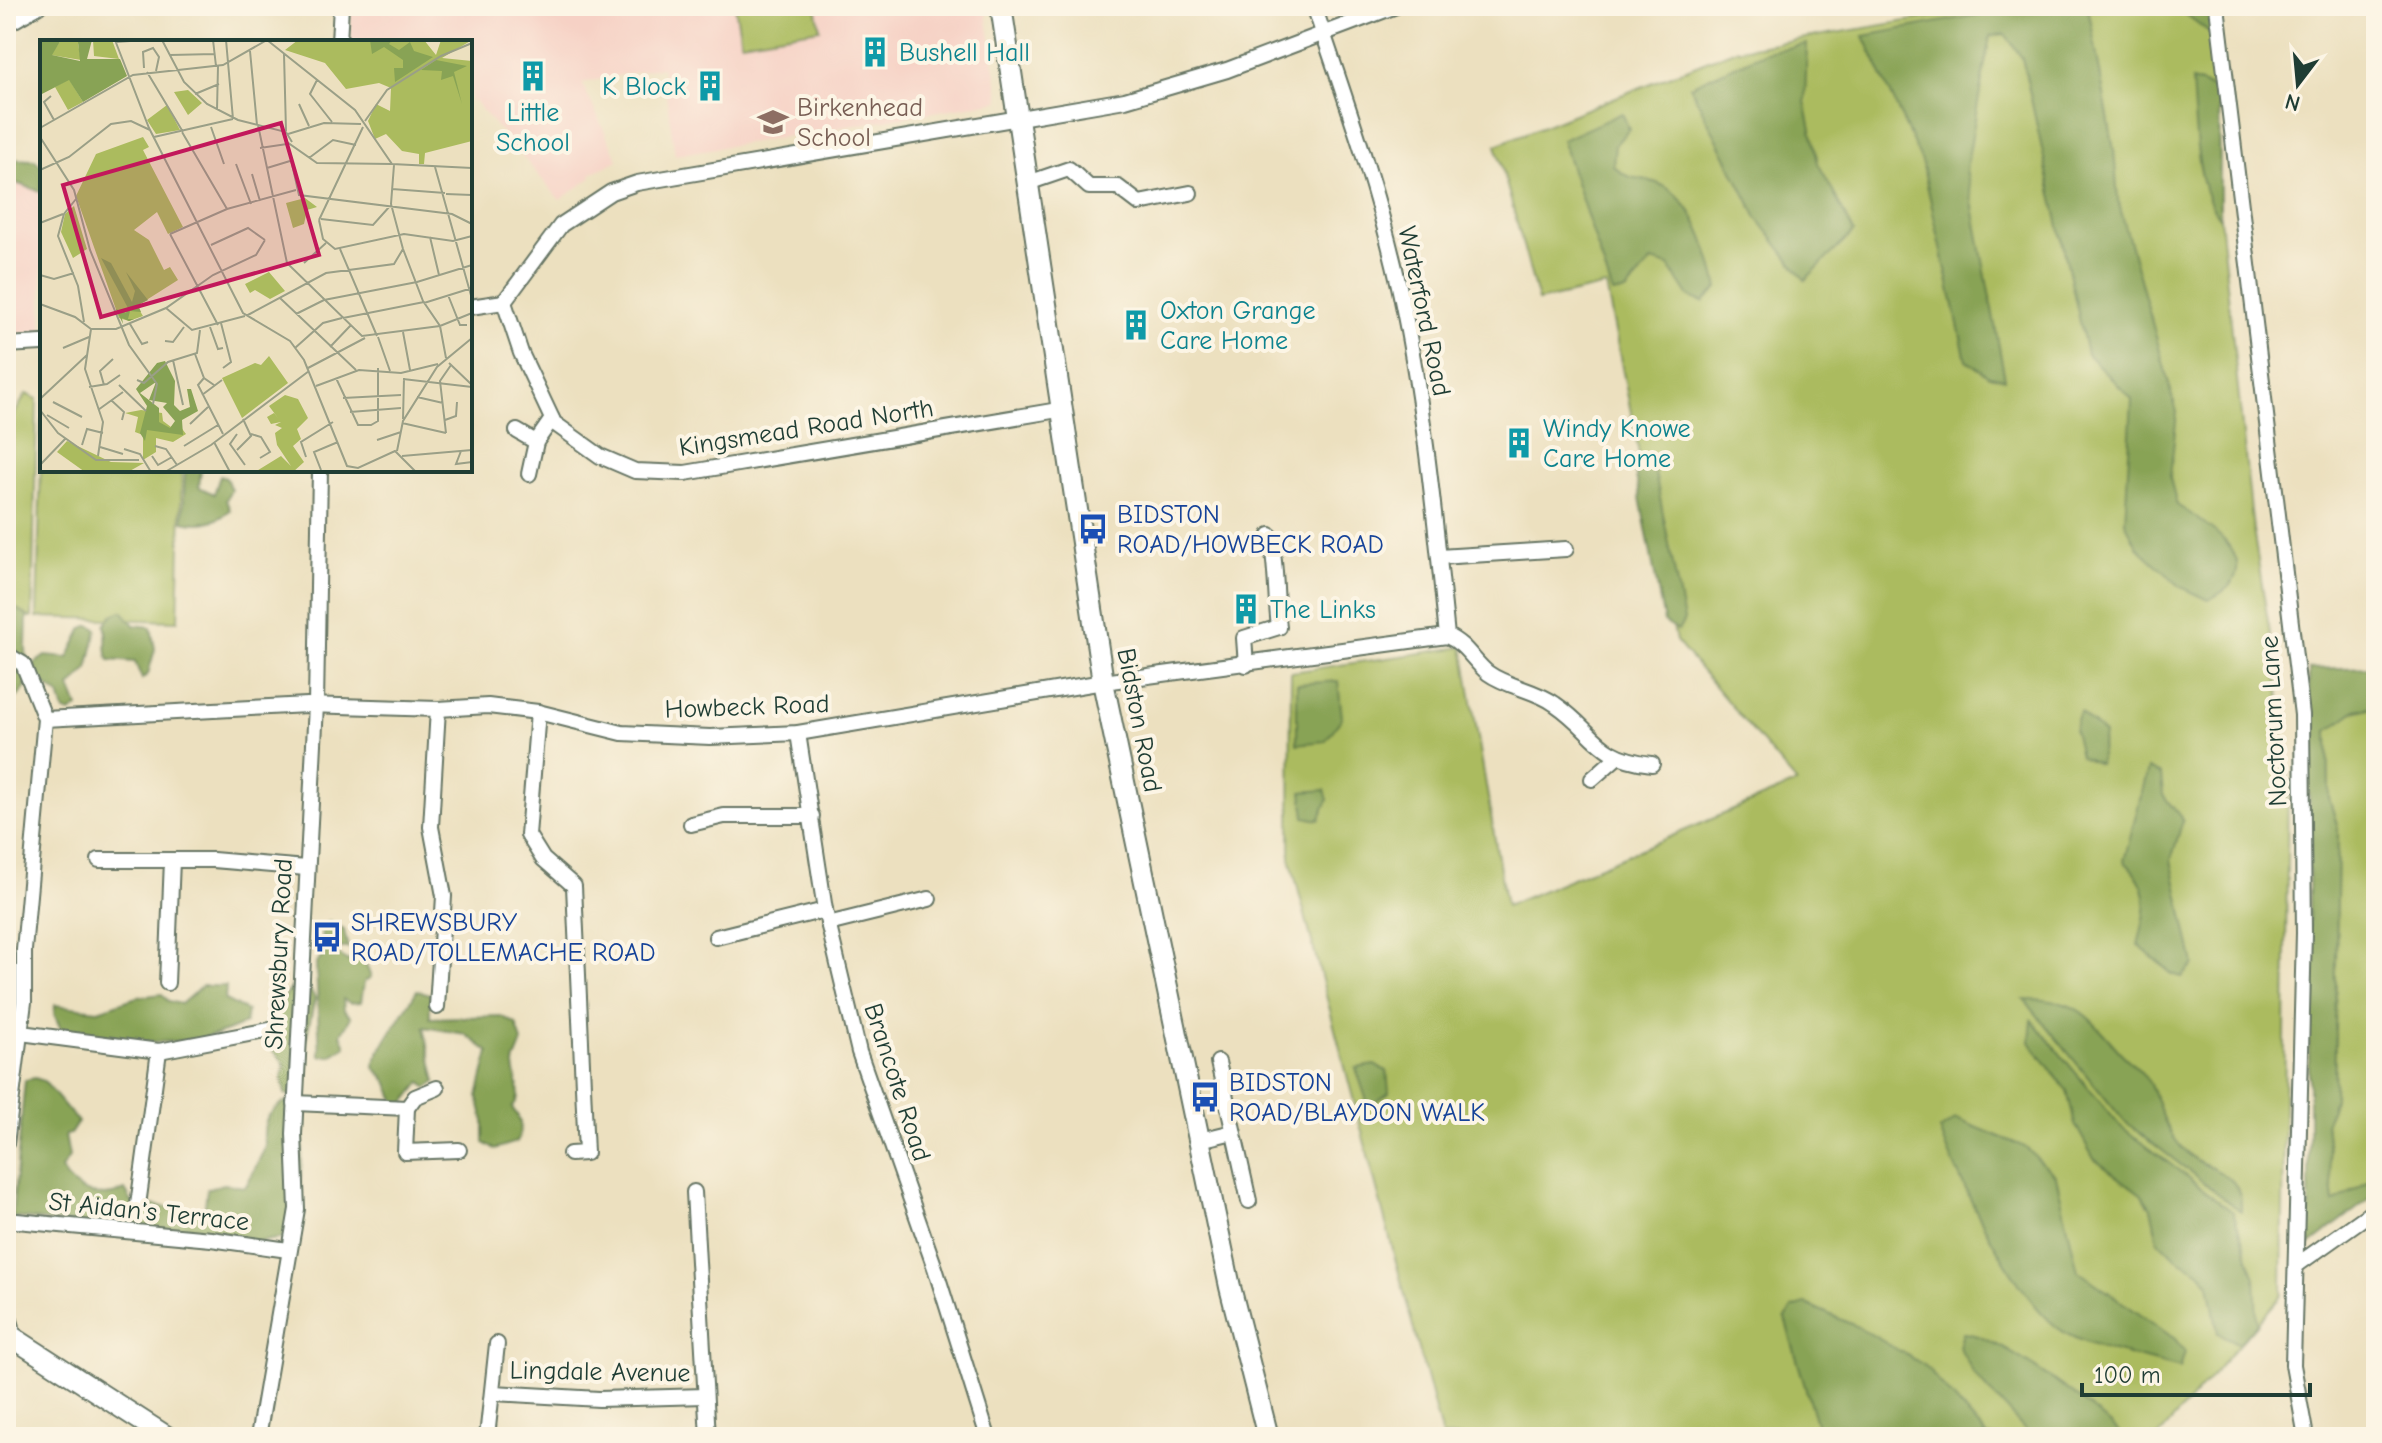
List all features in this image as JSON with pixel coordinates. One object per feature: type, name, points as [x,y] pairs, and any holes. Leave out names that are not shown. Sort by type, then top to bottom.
[{"type":"main road","name":"Bidston Road","points":[[1001,6],[1103,682],[1230,1287],[1268,1437]]},
{"type":"main road","points":[[8,1337],[167,1437]]},
{"type":"street","points":[[6,25],[39,6]]},
{"type":"street","points":[[339,40],[341,6]]},
{"type":"street","name":"Waterford Road","points":[[1314,6],[1361,146],[1398,284],[1423,414],[1447,636]]},
{"type":"street","points":[[472,307],[504,302],[561,225],[611,192],[637,183],[1125,100],[1227,70],[1396,6]]},
{"type":"street","name":"Noctorum Lane","points":[[2217,6],[2302,715],[2304,933],[2293,1365],[2306,1437]]},
{"type":"street","points":[[1028,183],[1069,169],[1089,187],[1118,187],[1139,203],[1190,193]]},
{"type":"street","name":"Kingsmead Road North","points":[[504,302],[521,353],[552,419],[600,456],[635,471],[685,473],[1064,409]]},
{"type":"street","points":[[6,345],[40,343]]},
{"type":"street","points":[[529,474],[536,442],[552,419]]},
{"type":"street","points":[[517,431],[536,442]]},
{"type":"street","name":"Shrewsbury Road","points":[[258,1437],[297,1209],[295,1103],[316,705],[320,472]]},
{"type":"street","points":[[1246,665],[1244,638],[1279,627],[1274,579],[1278,568],[1270,535]]},
{"type":"street","points":[[1439,557],[1566,549]]},
{"type":"street","points":[[1447,636],[1459,641],[1489,674],[1555,703],[1617,757],[1652,764]]},
{"type":"street","name":"Howbeck Road","points":[[45,719],[316,705],[438,709],[488,706],[538,712],[622,733],[710,737],[798,733],[1103,682],[1447,636]]},
{"type":"street","points":[[6,654],[23,664],[45,719],[24,950],[21,1033],[6,1144]]},
{"type":"street","points":[[437,1007],[444,896],[431,827],[438,709]]},
{"type":"street","points":[[538,712],[528,835],[543,859],[574,886],[586,1153],[570,1154]]},
{"type":"street","name":"Brancote Road","points":[[798,733],[826,917],[859,1052],[935,1268],[988,1437]]},
{"type":"street","points":[[1592,779],[1617,757]]},
{"type":"street","points":[[691,824],[724,816],[812,816]]},
{"type":"street","points":[[99,860],[172,860],[306,868]]},
{"type":"street","points":[[167,983],[172,860]]},
{"type":"street","points":[[716,937],[929,899]]},
{"type":"street","points":[[21,1033],[159,1051],[270,1030]]},
{"type":"street","points":[[138,1205],[159,1051]]},
{"type":"street","points":[[1218,1062],[1249,1201]]},
{"type":"street","points":[[437,1088],[415,1097],[407,1108],[405,1152],[459,1150]]},
{"type":"street","points":[[295,1103],[407,1108]]},
{"type":"street","points":[[1200,1140],[1233,1132]]},
{"type":"street","points":[[694,1192],[708,1437]]},
{"type":"street","points":[[2297,1265],[2376,1209]]},
{"type":"street","name":"St Aidan's Terrace","points":[[6,1220],[211,1239],[288,1250]]},
{"type":"street","points":[[6,1307],[11,1317],[8,1337]]},
{"type":"street","points":[[487,1437],[497,1344]]},
{"type":"street","name":"Lingdale Avenue","points":[[494,1393],[599,1399],[705,1396]]},
{"type":"shaded area","name":"Birkenhead School","points":[[351,6],[985,6],[1000,101],[675,155],[662,67],[582,83],[618,160],[592,173],[591,178],[560,200],[472,102],[472,40],[351,40]]},
{"type":"shaded area","points":[[40,166],[40,333],[6,335],[6,171]]},
{"type":"green space","points":[[735,6],[816,6],[820,29],[741,42]]},
{"type":"green space","points":[[1981,6],[2088,6],[2114,150],[2118,200],[2177,412],[2170,478],[2177,505],[2222,538],[2236,561],[2237,573],[2230,585],[2209,600],[2181,587],[2138,548],[2125,522],[2132,399],[2087,354],[2022,58],[2005,34],[1990,36],[1966,169],[2005,379],[1989,376],[1966,360],[1922,162],[1864,36],[1982,14]]},
{"type":"green space","points":[[1997,6],[2209,6],[2219,90],[2220,218],[2253,530],[2279,689],[2288,775],[2282,1295],[2158,1437],[1442,1437],[1290,858],[1291,672],[1463,647],[1506,906],[1797,783],[1676,641],[1606,286],[1538,301],[1496,145],[1734,50]]},
{"type":"green space","points":[[2175,6],[2209,6],[2212,34]]},
{"type":"green space","points":[[1807,44],[1805,101],[1818,163],[1854,232],[1805,280],[1757,218],[1690,86],[1766,52]]},
{"type":"green space","points":[[2192,81],[2219,90],[2220,218],[2212,206],[2201,173]]},
{"type":"green space","points":[[1622,113],[1629,129],[1615,145],[1613,165],[1629,176],[1657,183],[1670,190],[1691,213],[1705,243],[1718,288],[1703,302],[1689,297],[1669,266],[1652,261],[1626,291],[1613,294],[1562,140]]},
{"type":"green space","points":[[6,159],[35,160],[40,165],[40,191],[13,182],[6,184]]},
{"type":"green space","points":[[26,394],[37,399],[32,617],[6,616],[6,429]]},
{"type":"green space","points":[[1633,461],[1653,463],[1684,620],[1678,631],[1664,622]]},
{"type":"green space","points":[[41,472],[182,472],[178,621],[37,617]]},
{"type":"green space","points":[[185,472],[201,472],[199,487],[214,494],[220,476],[226,478],[231,490],[226,500],[230,510],[208,522],[183,521]]},
{"type":"green space","points":[[9,604],[27,615],[27,684],[11,703],[6,699]]},
{"type":"green space","points":[[122,611],[134,625],[151,627],[155,649],[148,674],[142,679],[135,662],[109,660],[107,656],[105,625],[112,615]]},
{"type":"green space","points":[[90,625],[97,629],[88,669],[70,687],[78,707],[70,713],[64,711],[59,695],[37,679],[34,664],[45,656],[68,658],[83,628]]},
{"type":"green space","points":[[2376,667],[2376,706],[2356,710],[2328,731],[2329,798],[2338,828],[2334,1099],[2326,1122],[2334,1203],[2370,1180],[2376,1182],[2376,1194],[2309,1245],[2309,669]]},
{"type":"green space","points":[[1338,681],[1342,718],[1325,741],[1297,744],[1297,684]]},
{"type":"green space","points":[[2376,706],[2376,1182],[2369,1180],[2334,1204],[2326,1122],[2334,1099],[2338,828],[2329,798],[2328,730],[2344,715]]},
{"type":"green space","points":[[2080,712],[2104,734],[2099,764],[2080,756],[2074,730]]},
{"type":"green space","points":[[2148,769],[2161,775],[2163,795],[2183,820],[2171,860],[2194,965],[2182,977],[2172,974],[2138,945],[2144,920],[2144,890],[2124,861]]},
{"type":"green space","points":[[1325,790],[1328,800],[1319,820],[1305,817],[1302,792]]},
{"type":"green space","points":[[329,922],[344,930],[348,948],[339,948],[337,953],[348,961],[355,957],[364,960],[371,977],[364,982],[361,1002],[350,1003],[343,999],[344,1010],[351,1017],[341,1034],[346,1046],[331,1056],[320,1056],[316,964],[325,953],[321,928]]},
{"type":"green space","points":[[202,986],[226,986],[225,1000],[247,1011],[245,1023],[200,1038],[154,1042],[61,1029],[54,1014],[55,1005],[98,1010],[137,997],[162,994],[168,1001],[181,1004]]},
{"type":"green space","points":[[308,987],[315,998],[304,1049],[303,1098],[285,1095],[282,1078],[285,1064],[266,1043],[267,1016],[291,989]]},
{"type":"green space","points":[[417,990],[430,994],[430,1018],[501,1016],[516,1024],[522,1041],[514,1065],[519,1093],[512,1108],[520,1124],[517,1142],[495,1149],[484,1143],[484,1121],[478,1096],[489,1052],[465,1034],[424,1027],[436,1082],[427,1088],[421,1082],[403,1105],[397,1105],[387,1081],[374,1067],[375,1060]]},
{"type":"green space","points":[[2024,999],[2070,1006],[2089,1019],[2147,1080],[2167,1126],[2183,1149],[2236,1186],[2241,1211],[2124,1121]]},
{"type":"green space","points":[[2032,1020],[2119,1125],[2233,1212],[2255,1278],[2257,1323],[2239,1344],[2218,1333],[2209,1284],[2200,1272],[2177,1259],[2158,1240],[2151,1208],[2141,1194],[2094,1159],[2075,1124],[2067,1091],[2030,1042]]},
{"type":"green space","points":[[1374,1065],[1387,1071],[1389,1093],[1369,1107],[1356,1068]]},
{"type":"green space","points":[[35,1078],[44,1081],[78,1122],[70,1134],[65,1135],[69,1157],[61,1169],[73,1184],[97,1195],[125,1190],[132,1202],[204,1213],[207,1189],[223,1184],[245,1187],[264,1149],[264,1127],[272,1112],[284,1102],[305,1107],[298,1224],[282,1238],[259,1242],[12,1217],[25,1080]]},
{"type":"green space","points":[[1956,1119],[2025,1147],[2056,1176],[2078,1271],[2175,1339],[2185,1352],[2180,1368],[2123,1354],[2069,1335],[2050,1321],[2031,1300],[1976,1211],[1940,1130]]},
{"type":"green space","points":[[1806,1304],[1858,1327],[1924,1365],[1988,1437],[1820,1437],[1785,1319],[1792,1308]]},
{"type":"green space","points":[[1963,1333],[1978,1336],[2022,1359],[2094,1410],[2124,1437],[2031,1437],[1974,1374],[1959,1347]]},
{"type":"place","name":"Bushell Hall","points":[[875,52]]},
{"type":"place","name":"Little School","points":[[533,76]]},
{"type":"place","name":"K Block","points":[[710,86]]},
{"type":"place","name":"Birkenhead School","points":[[773,122]]},
{"type":"place","name":"Oxton Grange Care Home","points":[[1136,325]]},
{"type":"place","name":"Windy Knowe Care Home","points":[[1519,443]]},
{"type":"place","name":"BIDSTON ROAD/HOWBECK ROAD","points":[[1093,529]]},
{"type":"place","name":"The Links","points":[[1246,609]]},
{"type":"place","name":"SHREWSBURY ROAD/TOLLEMACHE ROAD","points":[[327,937]]},
{"type":"place","name":"BIDSTON ROAD/BLAYDON WALK","points":[[1205,1097]]}]
